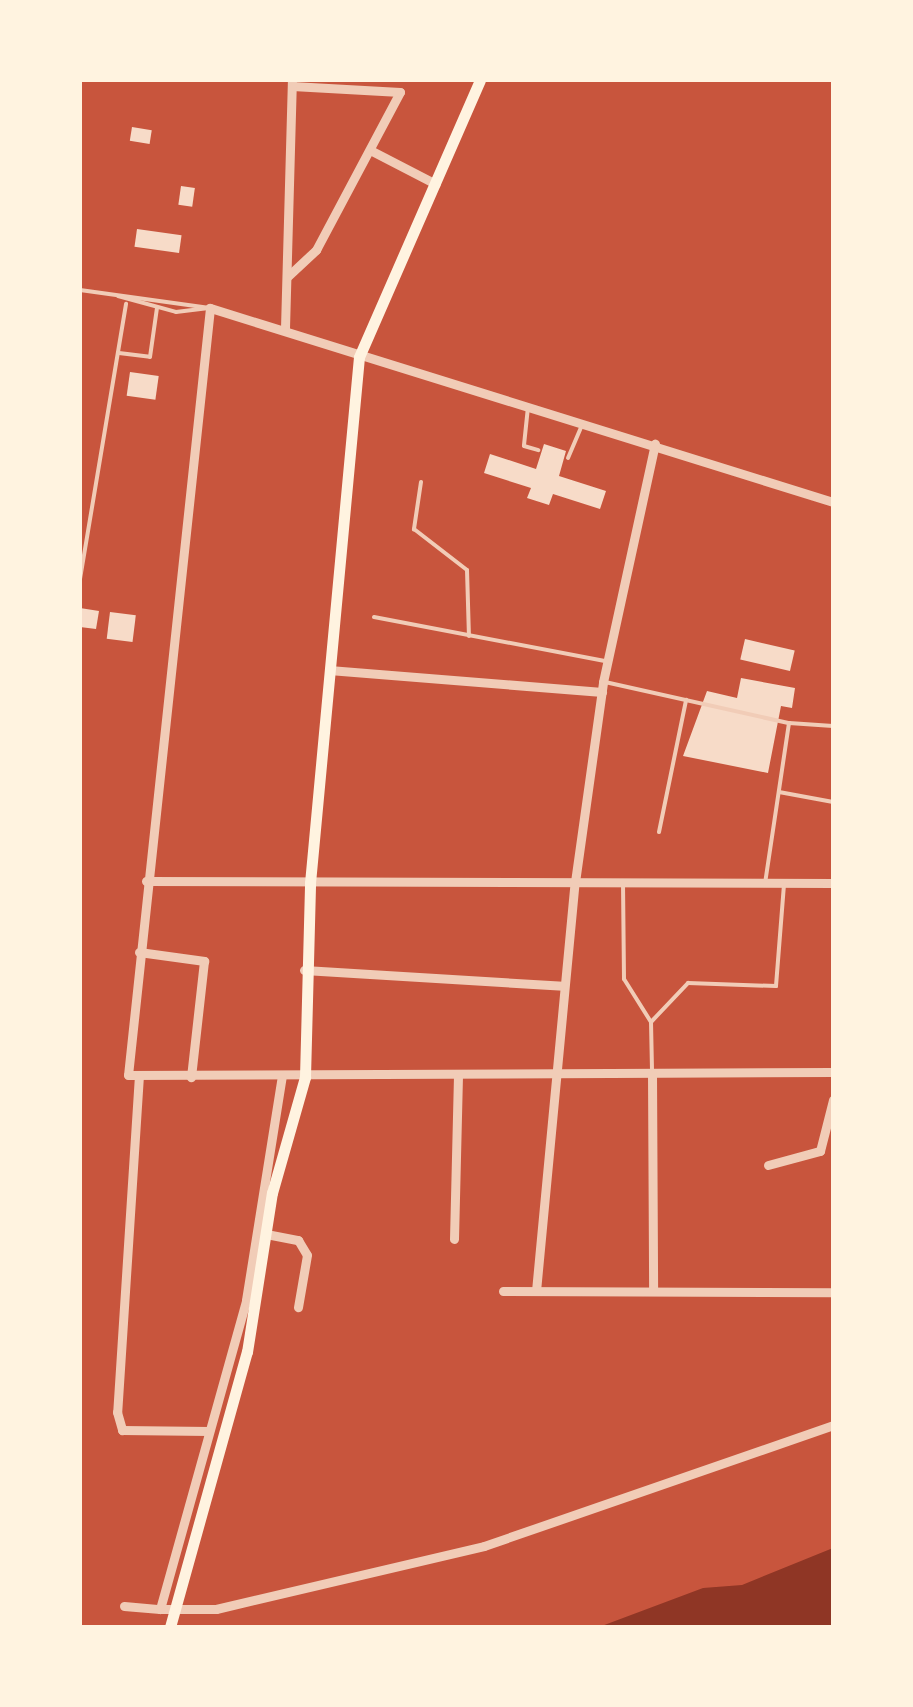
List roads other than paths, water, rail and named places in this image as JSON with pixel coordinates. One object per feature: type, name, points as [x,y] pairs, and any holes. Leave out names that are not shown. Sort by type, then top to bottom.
[{"type":"main road","points":[[170,1627],[247,1352],[272,1193],[305,1077],[304,970],[310,883],[360,357],[480,80]]},
{"type":"street","points":[[287,277],[316,250],[400,92],[398,80]]},
{"type":"street","points":[[286,328],[292,83],[400,92]]},
{"type":"street","points":[[370,150],[436,184]]},
{"type":"street","points":[[833,502],[360,357],[286,328],[210,308],[128,1075],[191,1078],[833,1072]]},
{"type":"street","points":[[536,1291],[563,986],[602,687],[654,444]]},
{"type":"street","points":[[329,670],[602,687]]},
{"type":"street","points":[[146,880],[833,883]]},
{"type":"street","points":[[139,952],[204,960],[191,1078]]},
{"type":"street","points":[[304,970],[563,986]]},
{"type":"street","points":[[652,1074],[654,1290]]},
{"type":"street","points":[[139,1075],[117,1412],[122,1430],[209,1431]]},
{"type":"street","points":[[454,1238],[458,1075]]},
{"type":"street","points":[[160,1609],[258,1232],[282,1076]]},
{"type":"street","points":[[768,1164],[820,1151],[833,1100]]},
{"type":"street","points":[[258,1232],[298,1240],[307,1254],[298,1307]]},
{"type":"street","points":[[504,1291],[833,1292]]},
{"type":"street","points":[[124,1606],[216,1609],[484,1546],[833,1424]]},
{"type":"lane","points":[[80,290],[210,308]]},
{"type":"lane","points":[[118,296],[126,304],[210,308]]},
{"type":"lane","points":[[80,579],[126,304]]},
{"type":"lane","points":[[119,353],[150,357],[157,308]]},
{"type":"lane","points":[[528,407],[524,446],[538,450]]},
{"type":"lane","points":[[568,458],[582,423]]},
{"type":"lane","points":[[422,482],[414,529],[467,570],[469,636]]},
{"type":"lane","points":[[374,618],[608,662]]},
{"type":"lane","points":[[602,687],[686,700],[789,723],[833,726]]},
{"type":"lane","points":[[659,832],[686,700]]},
{"type":"lane","points":[[765,883],[789,723]]},
{"type":"lane","points":[[778,792],[833,802]]},
{"type":"lane","points":[[623,882],[624,979],[651,1022],[652,1074]]},
{"type":"lane","points":[[651,1022],[688,984],[776,986],[784,883]]}]
